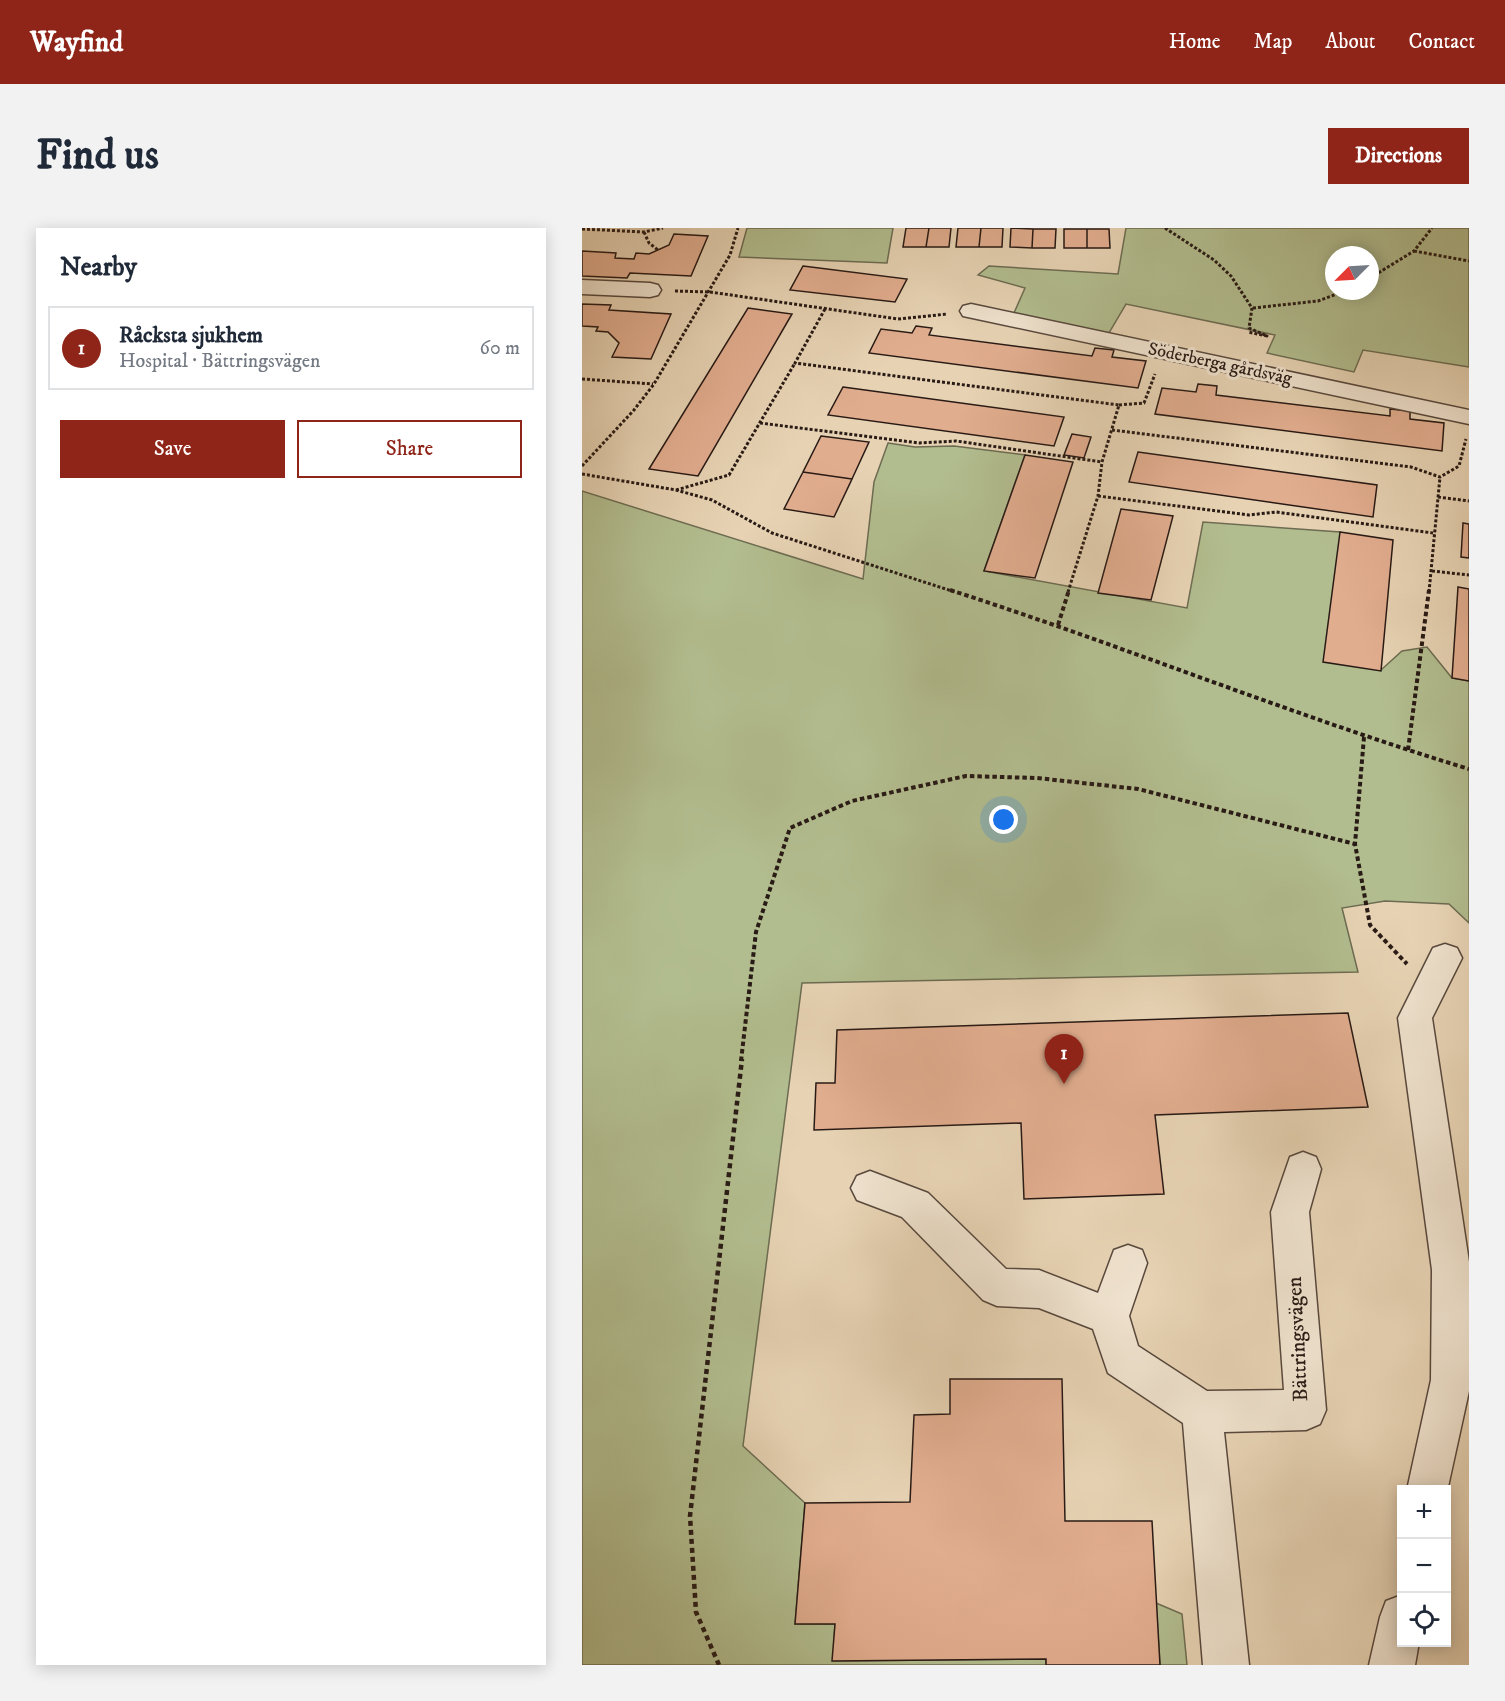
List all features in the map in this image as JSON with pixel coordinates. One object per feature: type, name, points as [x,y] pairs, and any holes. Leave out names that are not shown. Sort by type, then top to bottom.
[{"type":"street","points":[[582,287],[650,290]]},
{"type":"street","name":"Söderberga gårdsväg","points":[[971,312],[1162,352],[1468,427]]},
{"type":"street","points":[[1429,1485],[1451,1380],[1460,1265],[1415,1018],[1438,973]]},
{"type":"street","name":"Bättringsvägen","points":[[1202,1412],[1306,1410],[1290,1212],[1303,1169]]},
{"type":"street","points":[[870,1188],[915,1205],[997,1287],[1039,1289],[1109,1316]]},
{"type":"street","points":[[1128,1263],[1109,1316],[1122,1359],[1202,1412],[1226,1665]]},
{"type":"street","points":[[1392,1665],[1397,1638]]},
{"type":"path","points":[[582,229],[644,232],[663,228]]},
{"type":"path","points":[[582,466],[634,410],[654,384],[730,255],[738,228]]},
{"type":"path","points":[[1165,228],[1215,261],[1234,279],[1252,308],[1249,328],[1268,336],[1248,332]]},
{"type":"path","points":[[1379,272],[1414,251],[1432,228]]},
{"type":"path","points":[[644,232],[649,243],[658,250]]},
{"type":"path","points":[[1414,251],[1469,261]]},
{"type":"path","points":[[650,290],[710,292],[898,319],[971,312]]},
{"type":"path","points":[[1252,308],[1325,298]]},
{"type":"path","points":[[676,490],[729,476],[825,309]]},
{"type":"path","points":[[795,363],[1119,405],[1144,403],[1162,352]]},
{"type":"path","points":[[582,380],[654,384]]},
{"type":"path","points":[[1058,625],[1098,496],[1102,462],[1119,405]]},
{"type":"path","points":[[760,423],[919,443],[956,441],[1102,462]]},
{"type":"path","points":[[1112,429],[1411,467],[1440,477],[1459,466],[1468,427]]},
{"type":"path","points":[[582,474],[676,490],[711,500],[772,533],[1058,625],[1364,737],[1469,769]]},
{"type":"path","points":[[1408,750],[1432,571],[1433,533],[1440,477]]},
{"type":"path","points":[[1098,496],[1249,515],[1276,512],[1433,533]]},
{"type":"path","points":[[1438,497],[1469,501]]},
{"type":"path","points":[[1432,571],[1469,575]]},
{"type":"path","points":[[1364,737],[1354,844],[1370,925],[1438,973]]},
{"type":"path","points":[[719,1665],[696,1612],[690,1516],[756,932],[790,828],[852,801],[966,776],[1037,778],[1138,789],[1354,844]]},
{"type":"green space","points":[[747,228],[893,228],[887,263],[739,257]]},
{"type":"green space","points":[[1126,228],[1469,228],[1469,367],[1363,350],[1354,372],[1267,353],[1275,335],[1126,304],[1109,333],[1014,313],[1025,288],[978,275],[989,266],[1118,274]]},
{"type":"green space","points":[[888,443],[915,447],[954,446],[1025,455],[984,571],[1187,608],[1203,522],[1340,532],[1381,670],[1402,651],[1427,647],[1452,678],[1469,681],[1469,923],[1449,904],[1385,901],[1342,908],[1358,972],[802,983],[743,1446],[805,1503],[795,1624],[835,1624],[833,1661],[1046,1659],[1046,1665],[582,1665],[582,491],[863,579],[874,482]]},
{"type":"green space","points":[[1156,1603],[1182,1614],[1187,1665],[1160,1665]]},
{"type":"building","points":[[906,228],[929,228],[926,247],[903,247]]},
{"type":"building","points":[[929,228],[951,228],[949,247],[926,247]]},
{"type":"building","points":[[958,228],[981,228],[979,247],[956,247]]},
{"type":"building","points":[[981,228],[1003,228],[1002,247],[979,247]]},
{"type":"building","points":[[1011,228],[1033,229],[1032,248],[1010,247]]},
{"type":"building","points":[[1033,229],[1056,229],[1055,248],[1032,248]]},
{"type":"building","points":[[1064,229],[1087,229],[1087,248],[1064,248]]},
{"type":"building","points":[[1087,229],[1109,229],[1110,248],[1087,248]]},
{"type":"building","points":[[674,234],[708,236],[691,276],[630,273],[627,278],[582,276],[582,251],[616,253],[615,258],[634,259],[636,253],[649,254],[669,245]]},
{"type":"building","points":[[803,266],[907,279],[895,302],[790,290]]},
{"type":"building","points":[[582,304],[611,305],[609,310],[671,314],[651,359],[612,357],[619,343],[608,332],[596,331],[598,327],[582,326]]},
{"type":"building","points":[[748,308],[792,314],[698,476],[649,469]]},
{"type":"building","points":[[916,326],[932,328],[929,335],[1092,356],[1095,348],[1114,350],[1112,357],[1146,361],[1138,388],[869,353],[881,329],[912,333]]},
{"type":"building","points":[[1198,384],[1217,386],[1216,395],[1390,416],[1390,409],[1410,411],[1410,419],[1444,423],[1442,451],[1155,414],[1162,388],[1196,392]]},
{"type":"building","points":[[843,387],[1064,417],[1054,446],[828,415]]},
{"type":"building","points":[[1072,434],[1091,437],[1084,458],[1064,455]]},
{"type":"building","points":[[821,436],[869,442],[852,479],[803,472]]},
{"type":"building","points":[[1138,452],[1377,485],[1373,517],[1129,482]]},
{"type":"building","points":[[1025,455],[1073,462],[1035,578],[984,571]]},
{"type":"building","points":[[803,472],[852,479],[834,517],[784,509]]},
{"type":"building","points":[[1121,509],[1173,516],[1151,600],[1098,593]]},
{"type":"building","points":[[1463,523],[1469,524],[1469,558],[1461,557]]},
{"type":"building","points":[[1340,532],[1393,540],[1381,671],[1323,662]]},
{"type":"building","points":[[1458,587],[1469,589],[1469,681],[1452,678]]},
{"type":"building","points":[[1348,1013],[1368,1107],[1155,1115],[1164,1194],[1024,1199],[1021,1123],[814,1130],[816,1083],[835,1083],[837,1030]]},
{"type":"building","points":[[950,1379],[1062,1379],[1065,1521],[1152,1521],[1160,1665],[1046,1665],[1046,1659],[832,1661],[835,1624],[795,1624],[805,1503],[910,1502],[914,1415],[950,1414]]},
{"type":"place","name":"Råcksta sjukhem","points":[[1064,1084]]}]
